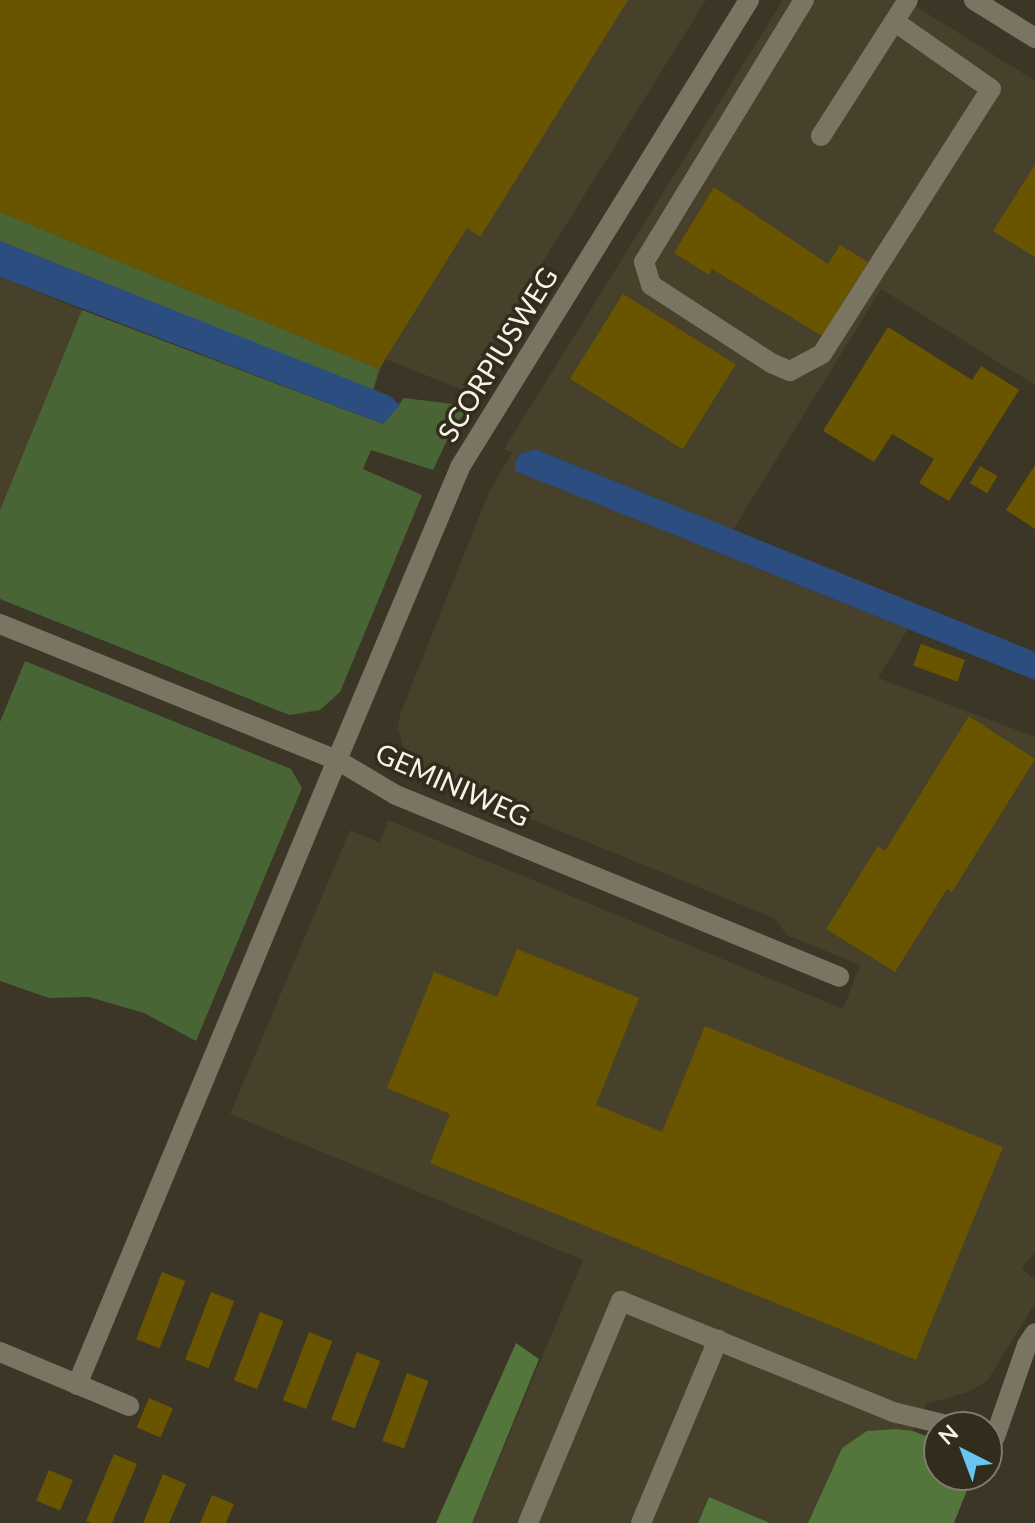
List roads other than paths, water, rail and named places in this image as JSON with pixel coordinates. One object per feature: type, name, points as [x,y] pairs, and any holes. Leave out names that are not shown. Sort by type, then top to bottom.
[{"type":"street","name":"SCORPIUSWEG","points":[[77,1385],[460,467],[749,0]]},
{"type":"street","points":[[804,0],[644,262],[651,285],[771,363],[790,371],[822,354],[991,89],[894,21]]},
{"type":"street","points":[[821,136],[908,0]]},
{"type":"street","points":[[974,0],[1035,38]]},
{"type":"street","name":"GEMINIWEG","points":[[0,624],[337,760],[396,795],[839,977]]},
{"type":"street","points":[[528,1523],[621,1301],[893,1412],[923,1419]]},
{"type":"street","points":[[1001,1411],[1027,1345],[1035,1333]]},
{"type":"street","points":[[641,1523],[718,1340]]},
{"type":"street","points":[[0,1352],[129,1406]]},
{"type":"water","points":[[0,241],[390,396],[400,405],[383,424],[0,277]]},
{"type":"water","points":[[535,449],[1035,652],[1035,680],[515,471],[520,454]]}]
